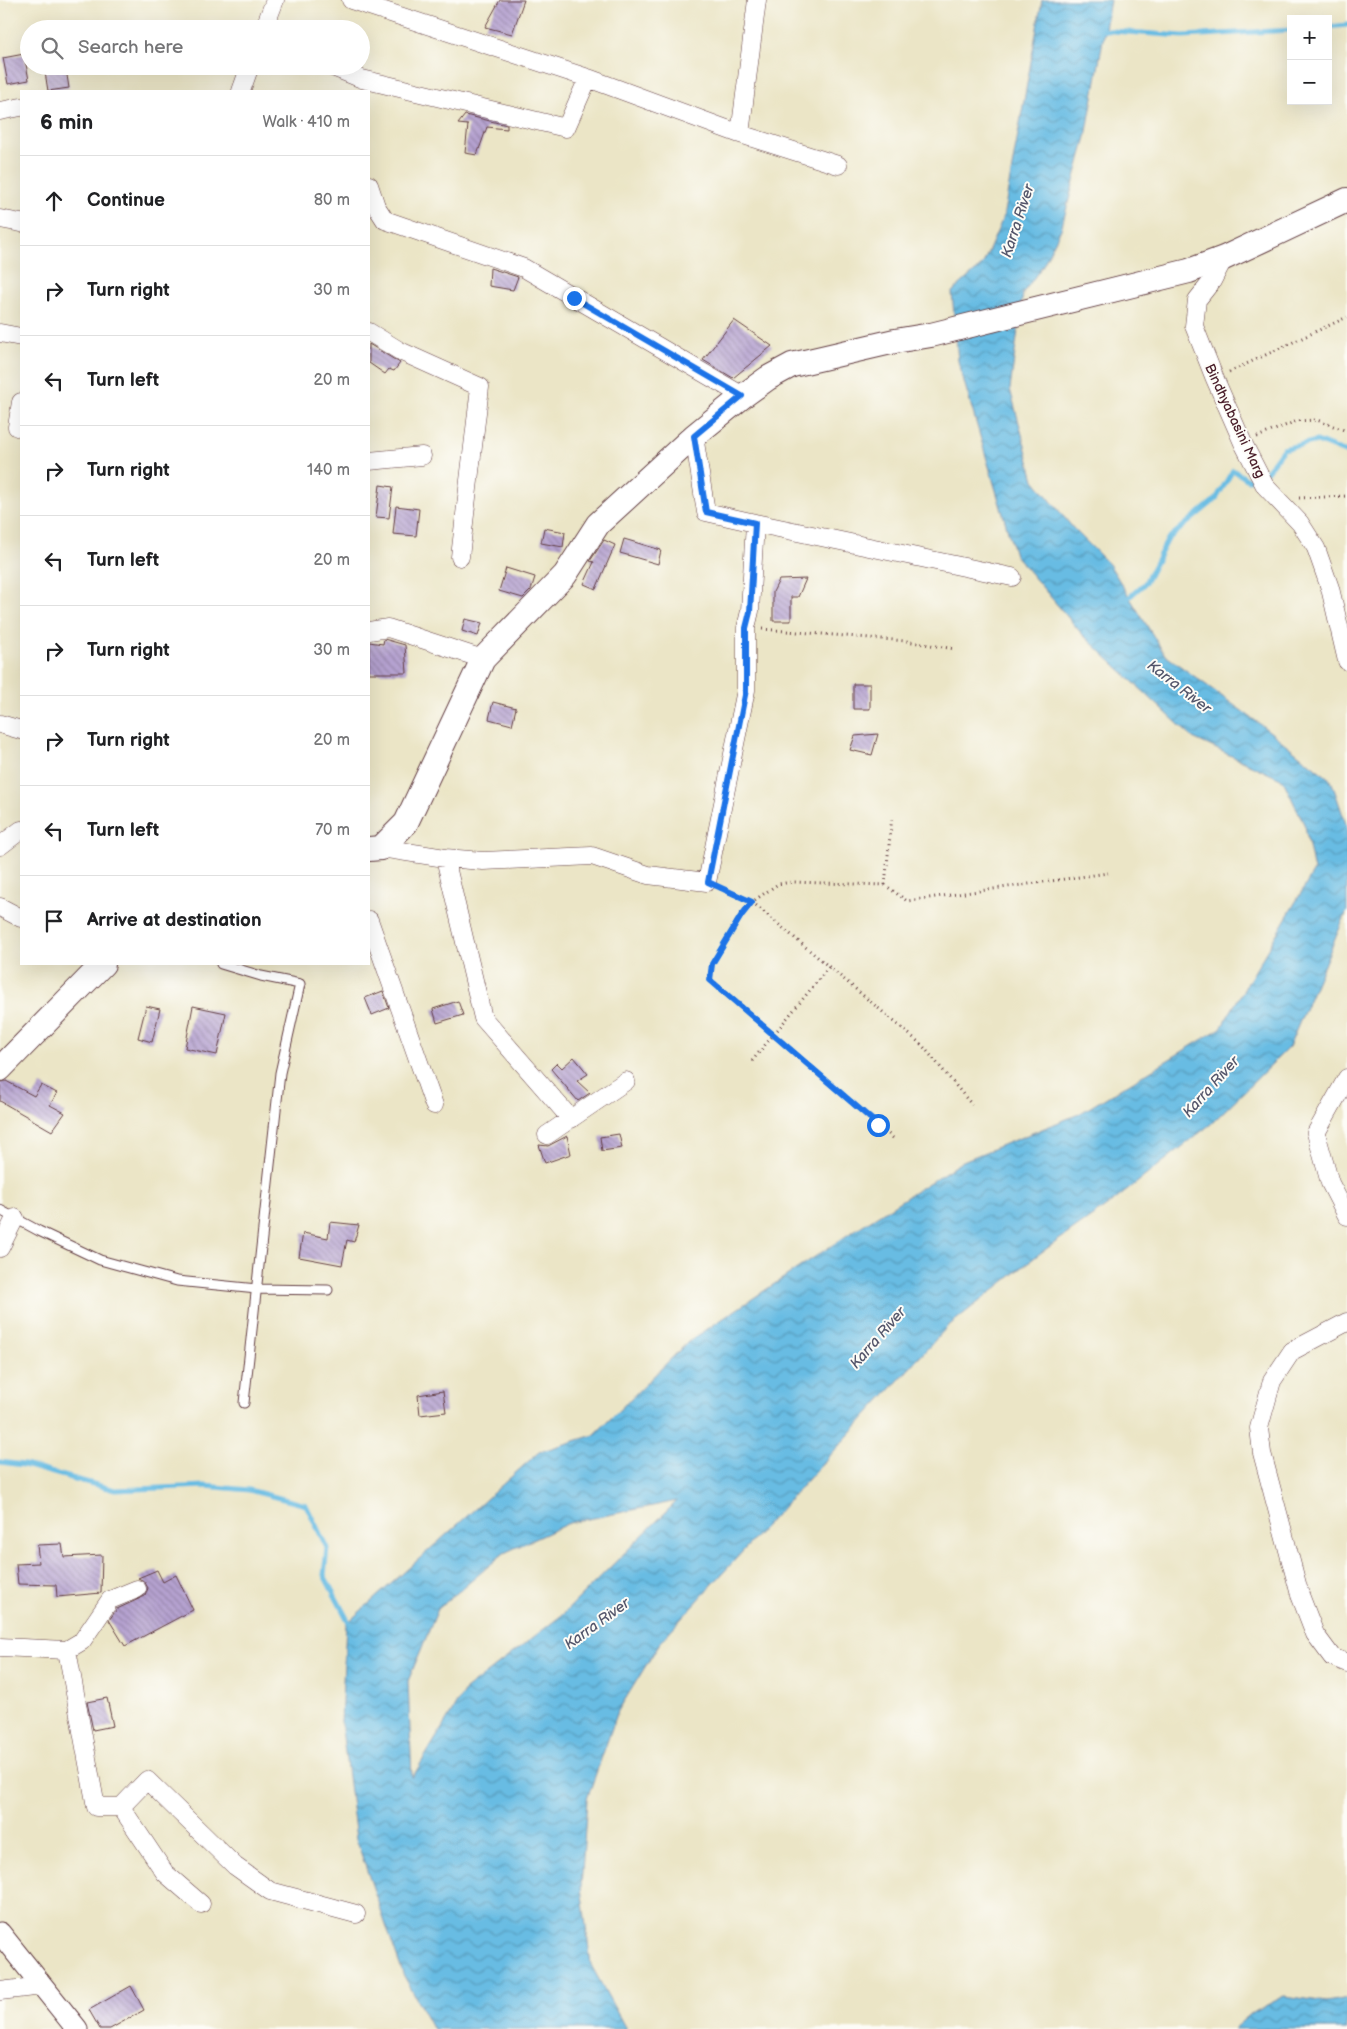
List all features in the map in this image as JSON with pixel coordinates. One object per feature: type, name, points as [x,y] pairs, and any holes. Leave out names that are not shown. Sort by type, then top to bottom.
[{"type":"main road","points":[[375,849],[406,823],[483,659],[565,575],[598,524],[694,436],[742,396],[768,378],[792,365],[895,341],[931,335],[1189,271],[1224,258],[1347,200]]},
{"type":"main road","points":[[0,1069],[102,965]]},
{"type":"street","points":[[267,20],[275,0]]},
{"type":"street","points":[[351,0],[588,78],[740,134],[838,165]]},
{"type":"street","points":[[740,134],[757,0]]},
{"type":"street","points":[[241,90],[247,75]]},
{"type":"street","points":[[352,75],[362,79],[566,128],[588,78]]},
{"type":"street","points":[[0,111],[20,107]]},
{"type":"street","points":[[370,188],[376,206],[385,220],[524,268],[742,396]]},
{"type":"street","points":[[0,219],[20,223]]},
{"type":"street","name":"Bindhyabasini Marg","points":[[1224,258],[1212,281],[1197,300],[1194,326],[1214,379],[1265,486],[1300,523],[1316,548],[1330,588],[1347,661]]},
{"type":"street","points":[[0,333],[20,337]]},
{"type":"street","points":[[370,333],[400,352],[480,387],[460,557]]},
{"type":"street","points":[[17,427],[20,408]]},
{"type":"street","points":[[694,436],[706,512],[1012,576]]},
{"type":"street","points":[[370,461],[422,456]]},
{"type":"street","points":[[375,849],[483,861],[592,856],[648,875],[708,882],[746,690],[746,628],[750,612],[755,523]]},
{"type":"street","points":[[370,631],[388,628],[483,659]]},
{"type":"street","points":[[0,724],[20,730]]},
{"type":"street","points":[[0,846],[20,831]]},
{"type":"street","points":[[445,858],[483,1018],[571,1119]]},
{"type":"street","points":[[0,907],[20,917]]},
{"type":"street","points":[[370,923],[434,1105]]},
{"type":"street","points":[[1347,1078],[1316,1133],[1330,1183],[1347,1216]]},
{"type":"street","points":[[547,1135],[626,1081]]},
{"type":"street","points":[[0,1248],[8,1214]]},
{"type":"street","points":[[1347,1322],[1292,1351],[1272,1381],[1259,1428],[1262,1453],[1300,1594],[1315,1634],[1332,1657],[1347,1663]]},
{"type":"street","points":[[0,1647],[67,1650],[82,1641],[110,1600],[136,1589]]},
{"type":"street","points":[[67,1650],[96,1807],[121,1807],[147,1780],[235,1866],[270,1892],[356,1914]]},
{"type":"street","points":[[121,1807],[165,1873],[201,1904]]},
{"type":"street","points":[[0,1933],[77,2029]]},
{"type":"street","points":[[0,1991],[42,1986]]},
{"type":"lane","points":[[224,965],[261,976],[300,984],[280,1073],[244,1403]]},
{"type":"lane","points":[[8,1214],[100,1260],[177,1281],[257,1289],[328,1290]]},
{"type":"path","points":[[1214,379],[1347,316]]},
{"type":"path","points":[[1243,443],[1296,422],[1317,420],[1347,431]]},
{"type":"path","points":[[1279,499],[1347,496]]},
{"type":"path","points":[[746,628],[897,640],[955,649]]},
{"type":"path","points":[[885,885],[892,816]]},
{"type":"path","points":[[893,1138],[710,980],[712,964],[741,916],[752,902],[778,884],[793,882],[885,885],[907,901],[1108,872]]},
{"type":"path","points":[[708,882],[752,902],[922,1045],[972,1105]]},
{"type":"path","points":[[752,1061],[829,967]]},
{"type":"water","name":"Karra River","points":[[1042,0],[1110,0],[1086,137],[1061,229],[1043,265],[1023,293],[1010,389],[1034,480],[1073,528],[1109,564],[1165,655],[1264,727],[1331,780],[1347,827],[1347,911],[1289,1047],[1212,1123],[1115,1200],[1039,1254],[947,1327],[661,1641],[618,1711],[587,1799],[581,1887],[591,1965],[626,2029],[433,2029],[403,1974],[356,1839],[341,1721],[346,1624],[539,1452],[594,1435],[688,1342],[849,1234],[963,1161],[1079,1114],[1221,1028],[1314,871],[1305,826],[1283,780],[1193,738],[1082,634],[1015,555],[958,361],[952,292],[983,264],[1003,218]],"holes":[[[677,1501],[562,1615],[465,1690],[412,1778],[408,1681],[438,1609],[504,1553],[569,1523]]]},
{"type":"water","points":[[1285,1996],[1327,2002],[1347,1998],[1347,2029],[1233,2029],[1253,2012]]},
{"type":"building","points":[[500,0],[524,0],[512,34],[485,27]]},
{"type":"building","points":[[20,55],[20,75],[28,75],[29,80],[8,84],[3,58]]},
{"type":"building","points":[[45,75],[67,75],[69,88],[48,90]]},
{"type":"building","points":[[465,115],[507,125],[507,129],[487,127],[477,155],[465,153],[468,125],[458,124]]},
{"type":"building","points":[[490,268],[518,277],[513,290],[489,286]]},
{"type":"building","points":[[734,320],[772,346],[733,378],[703,360]]},
{"type":"building","points":[[370,345],[400,363],[394,371],[389,369],[385,374],[370,364]]},
{"type":"building","points":[[380,485],[393,487],[389,518],[376,517]]},
{"type":"building","points":[[396,506],[419,509],[416,536],[393,534]]},
{"type":"building","points":[[544,528],[565,532],[563,547],[541,543]]},
{"type":"building","points":[[624,539],[661,550],[658,564],[620,553]]},
{"type":"building","points":[[604,540],[615,545],[596,589],[584,584],[594,562],[590,561]]},
{"type":"building","points":[[506,568],[535,577],[531,590],[523,598],[499,591]]},
{"type":"building","points":[[806,579],[798,597],[791,597],[791,621],[773,621],[773,592],[779,580]]},
{"type":"building","points":[[465,619],[482,623],[478,636],[462,631]]},
{"type":"building","points":[[384,639],[405,645],[407,673],[370,673],[370,642],[383,644]]},
{"type":"building","points":[[853,684],[870,684],[870,709],[853,709]]},
{"type":"building","points":[[493,702],[516,708],[512,725],[489,719]]},
{"type":"building","points":[[878,734],[872,755],[850,750],[855,736]]},
{"type":"building","points":[[383,991],[389,1008],[372,1015],[365,998]]},
{"type":"building","points":[[458,1001],[463,1015],[437,1023],[433,1009]]},
{"type":"building","points":[[146,1006],[160,1009],[152,1042],[138,1038]]},
{"type":"building","points":[[193,1006],[226,1013],[217,1055],[185,1048]]},
{"type":"building","points":[[574,1057],[588,1074],[577,1081],[590,1093],[578,1101],[551,1069],[557,1063],[562,1068]]},
{"type":"building","points":[[6,1081],[34,1096],[41,1085],[57,1093],[50,1105],[65,1113],[52,1131],[0,1101],[0,1082]]},
{"type":"building","points":[[619,1134],[622,1148],[602,1151],[600,1137]]},
{"type":"building","points":[[567,1136],[571,1154],[545,1163],[539,1145],[548,1146]]},
{"type":"building","points":[[330,1222],[359,1225],[354,1242],[347,1240],[342,1265],[299,1257],[303,1233],[328,1238]]},
{"type":"building","points":[[443,1391],[446,1412],[420,1415],[418,1395]]},
{"type":"building","points":[[62,1544],[64,1557],[102,1555],[101,1593],[57,1597],[56,1585],[18,1584],[16,1564],[39,1563],[37,1545]]},
{"type":"building","points":[[157,1570],[163,1582],[176,1575],[193,1610],[125,1646],[109,1620],[117,1609],[145,1596],[148,1588],[144,1581],[138,1578]]},
{"type":"building","points":[[107,1698],[113,1726],[93,1730],[87,1702]]},
{"type":"building","points":[[131,1986],[144,2010],[110,2029],[100,2029],[89,2010]]},
{"type":"waterway","points":[[1332,27],[1347,25]]},
{"type":"waterway","points":[[1099,30],[1183,36],[1287,30]]},
{"type":"waterway","points":[[1267,471],[1283,449],[1317,441],[1347,453]]},
{"type":"waterway","points":[[1126,600],[1145,583],[1168,539],[1216,499],[1233,470],[1248,480],[1252,479]]},
{"type":"waterway","points":[[0,1462],[24,1465],[115,1490],[205,1486],[249,1490],[306,1505],[327,1548],[324,1575],[352,1628]]},
{"type":"route","points":[[574,298],[742,396],[694,436],[706,512],[755,523],[750,612],[746,628],[746,690],[708,882],[752,902],[741,916],[712,964],[710,980],[878,1125]]}]
